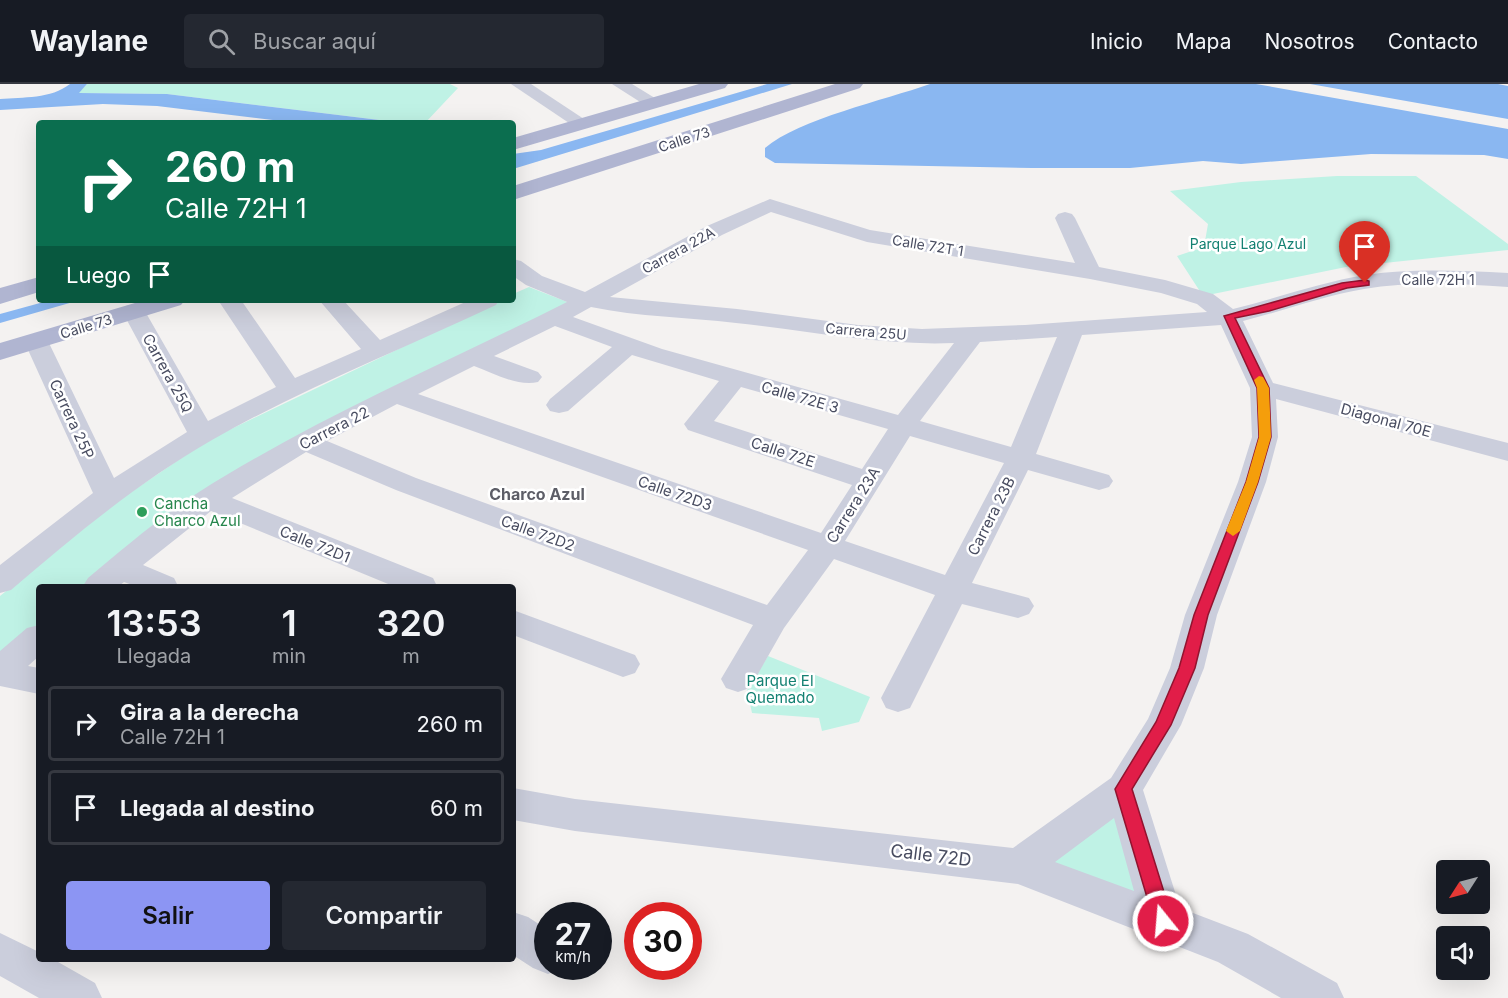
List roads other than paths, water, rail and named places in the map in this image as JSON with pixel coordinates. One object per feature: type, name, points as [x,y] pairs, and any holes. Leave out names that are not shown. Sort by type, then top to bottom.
[{"type":"main road","points":[[516,143],[718,84]]},
{"type":"main road","name":"Calle 73","points":[[516,193],[854,84]]},
{"type":"main road","points":[[0,296],[36,285]]},
{"type":"main road","name":"Calle 73","points":[[0,352],[162,303]]},
{"type":"street","points":[[519,84],[581,123]]},
{"type":"street","points":[[620,84],[654,103]]},
{"type":"street","name":"Calle 72T 1","points":[[770,205],[867,236],[1090,272],[1165,287],[1206,298],[1229,316]]},
{"type":"street","name":"Carrera 22A","points":[[588,300],[707,232],[770,205]]},
{"type":"street","points":[[1065,218],[1090,272]]},
{"type":"street","name":"Calle 72H 1","points":[[1229,316],[1265,309],[1346,285],[1393,279],[1453,277],[1508,280]]},
{"type":"street","name":"Carrera 25U","points":[[518,278],[588,300],[716,313],[862,333],[910,336],[1072,329],[1229,316]]},
{"type":"street","name":"Carrera 22","points":[[110,577],[208,500],[305,442],[588,300]]},
{"type":"street","points":[[231,303],[291,391]]},
{"type":"street","points":[[333,303],[376,352]]},
{"type":"street","points":[[1,578],[108,496],[202,434],[376,352],[447,308],[473,303]]},
{"type":"street","name":"Carrera 25Q","points":[[134,311],[202,434]]},
{"type":"street","points":[[1019,866],[1124,789],[1163,725],[1187,668],[1201,615],[1252,482],[1265,437],[1263,388],[1229,316]]},
{"type":"street","name":"Calle 72E 3","points":[[554,318],[628,346],[1099,481]]},
{"type":"street","name":"Carrera 23B","points":[[898,698],[1021,457],[1072,329]]},
{"type":"street","name":"Carrera 23A","points":[[738,679],[773,620],[828,545],[903,426],[973,335]]},
{"type":"street","name":"Carrera 25P","points":[[36,341],[108,496]]},
{"type":"street","points":[[560,405],[628,346]]},
{"type":"street","points":[[475,358],[529,377]]},
{"type":"street","name":"Calle 72E","points":[[735,378],[697,424],[869,481]]},
{"type":"street","name":"Diagonal 70E","points":[[1263,388],[1508,452]]},
{"type":"street","name":"Calle 72D3","points":[[398,396],[953,590],[1018,606]]},
{"type":"street","name":"Calle 72D2","points":[[305,442],[406,484],[773,620]]},
{"type":"street","name":"Calle 72D1","points":[[208,500],[417,584]]},
{"type":"street","points":[[110,577],[151,584]]},
{"type":"street","points":[[516,623],[623,664]]},
{"type":"street","points":[[0,672],[36,640]]},
{"type":"street","points":[[0,672],[36,680]]},
{"type":"street","points":[[1124,789],[1163,921]]},
{"type":"street","name":"Calle 72D","points":[[516,805],[575,815],[1019,866],[1233,948],[1322,998]]},
{"type":"street","points":[[516,933],[534,945]]},
{"type":"street","points":[[3,962],[80,998]]},
{"type":"water","points":[[70,84],[87,84],[79,93],[167,94],[379,120],[273,120],[157,106],[103,104],[0,110],[0,99],[46,95]]},
{"type":"water","points":[[767,84],[792,84],[516,168],[516,154],[541,150]]},
{"type":"water","points":[[930,84],[1256,84],[1508,129],[1508,159],[1484,155],[1371,154],[1241,164],[1203,161],[1130,168],[1032,168],[775,163],[765,157],[765,148],[799,128],[843,111]]},
{"type":"water","points":[[1310,84],[1498,84],[1508,86],[1508,119]]},
{"type":"water","points":[[40,303],[70,303],[0,323],[0,314]]},
{"type":"place","name":"Cancha Charco Azul","points":[[142,512]]},
{"type":"district","name":"Charco Azul","points":[[537,494]]},
{"type":"park label","name":"Parque Lago Azul","points":[[1248,243]]},
{"type":"park label","name":"Parque El Quemado","points":[[780,688]]}]
